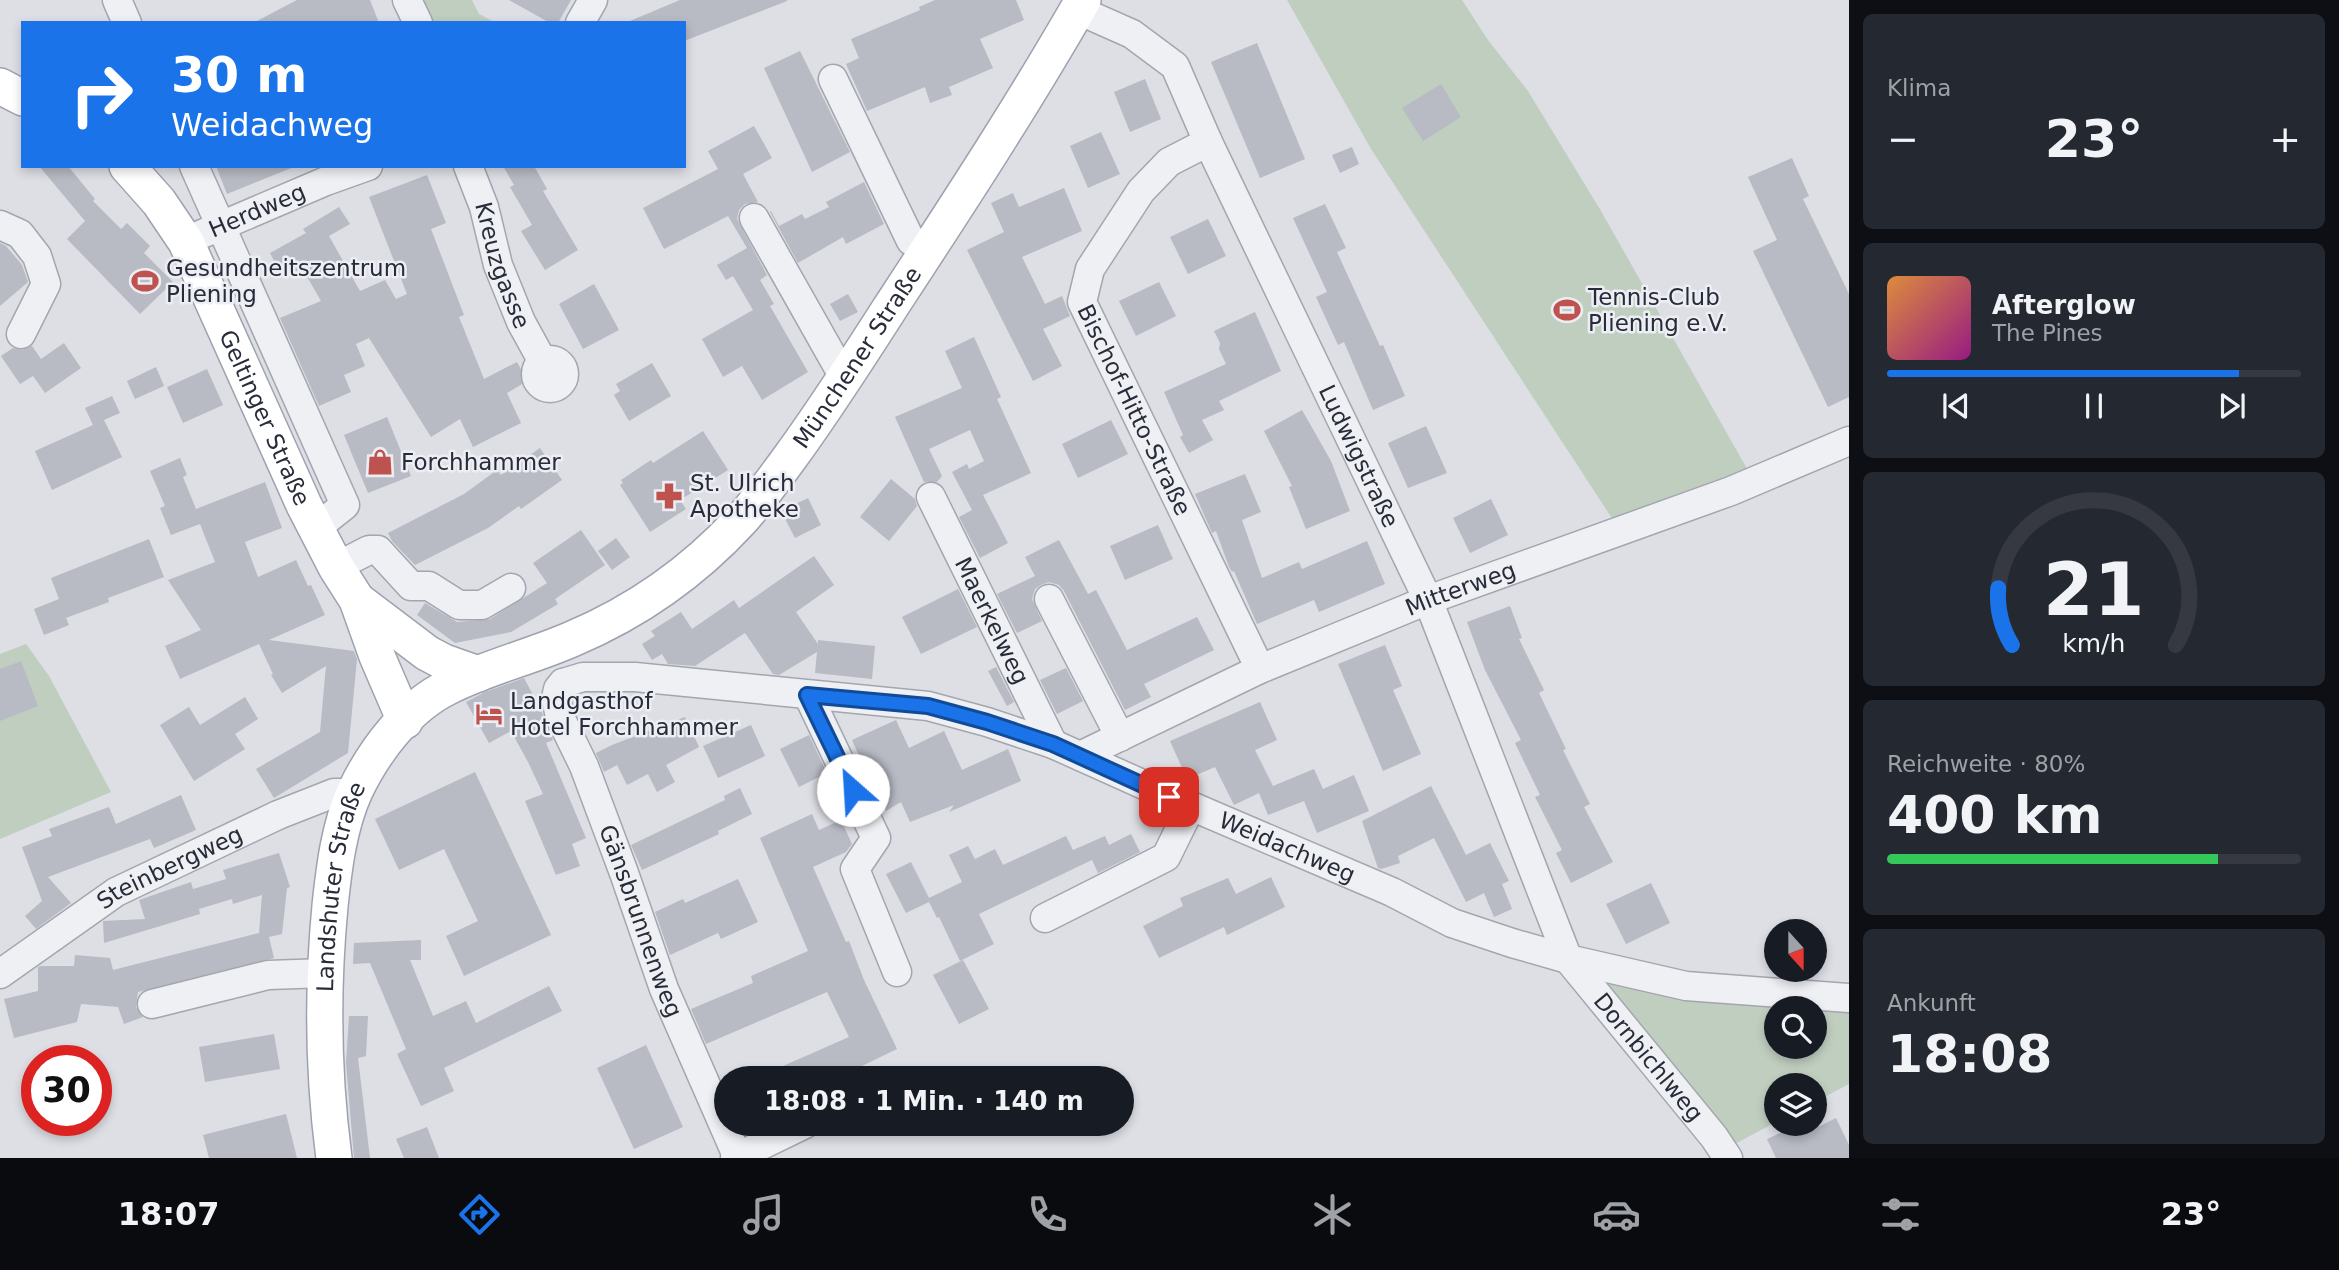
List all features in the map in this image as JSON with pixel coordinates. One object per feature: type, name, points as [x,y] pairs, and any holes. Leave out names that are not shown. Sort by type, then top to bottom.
[{"type":"main road","name":"Münchener Straße","points":[[478,674],[575,638],[637,606],[676,579],[740,522],[765,492],[840,386],[1081,5]]},
{"type":"main road","name":"Geltinger Straße","points":[[129,168],[159,202],[186,242],[316,528],[357,600],[405,721]]},
{"type":"main road","name":"Geltinger Straße","points":[[357,600],[428,653],[478,674]]},
{"type":"main road","name":"Landshuter Straße","points":[[334,1158],[325,1060],[326,973],[333,884],[341,836],[354,793],[384,742],[442,690],[478,674]]},
{"type":"street","points":[[117,0],[126,21]]},
{"type":"street","points":[[407,0],[417,21]]},
{"type":"street","points":[[581,21],[593,0]]},
{"type":"street","name":"Ludwigstraße","points":[[1081,5],[1132,34],[1175,66],[1208,142],[1429,600],[1569,959]]},
{"type":"street","points":[[833,79],[911,241],[928,250]]},
{"type":"street","name":"Bischof-Hitto-Straße","points":[[1208,142],[1169,162],[1141,191],[1090,269],[1082,302],[1260,669]]},
{"type":"street","points":[[195,168],[219,225]]},
{"type":"street","name":"Herdweg","points":[[186,242],[219,225],[362,168]]},
{"type":"street","name":"Kreuzgasse","points":[[469,168],[484,207],[498,265],[521,322],[543,362]]},
{"type":"street","points":[[754,218],[840,386]]},
{"type":"street","points":[[0,225],[20,234],[37,256],[46,284],[21,334]]},
{"type":"street","name":"Geltinger Straße","points":[[219,225],[345,505],[316,528]]},
{"type":"street","points":[[786,310],[840,386]]},
{"type":"street","name":"Mitterweg","points":[[1080,756],[1260,669],[1429,600],[1718,496],[1849,441]]},
{"type":"street","name":"Maerkelweg","points":[[931,497],[1053,744]]},
{"type":"street","points":[[337,567],[360,554],[378,550],[411,586],[429,586],[459,605],[481,605],[511,588]]},
{"type":"street","points":[[1049,599],[1120,737]]},
{"type":"street","points":[[533,654],[563,683]]},
{"type":"street","name":"Weidachweg","points":[[563,683],[583,677],[635,677],[928,706],[1053,744],[1392,892],[1452,923],[1569,959],[1686,986],[1849,998]]},
{"type":"street","name":"Gänsbrunnenweg","points":[[563,683],[556,698],[560,718],[584,766],[664,989],[737,1157]]},
{"type":"street","points":[[807,695],[876,838],[855,869],[897,972]]},
{"type":"street","name":"Steinbergweg","points":[[0,974],[116,891],[278,815],[334,793],[354,793]]},
{"type":"street","points":[[1045,918],[1166,858],[1191,806]]},
{"type":"street","name":"Dornbichlweg","points":[[1569,959],[1728,1158]]},
{"type":"street","points":[[152,1004],[268,975],[326,973]]},
{"type":"street","points":[[737,1157],[780,1136]]},
{"type":"green space","points":[[412,0],[472,0],[479,14],[492,21],[422,21]]},
{"type":"green space","name":"Tennis-Club Pliening e.V.","points":[[1287,0],[1462,0],[1488,40],[1528,91],[1601,211],[1750,474],[1617,526],[1371,149]]},
{"type":"green space","points":[[26,644],[49,676],[111,792],[0,839],[0,654]]},
{"type":"green space","points":[[1590,979],[1684,997],[1764,1004],[1764,1059],[1827,1059],[1827,1009],[1849,1011],[1849,1084],[1827,1096],[1827,1073],[1764,1073],[1764,1128],[1731,1146]]},
{"type":"building","points":[[297,0],[370,0],[378,21],[257,21]]},
{"type":"building","points":[[509,0],[571,0],[559,21],[546,21]]},
{"type":"building","points":[[680,0],[787,0],[686,40],[686,21],[630,21]]},
{"type":"building","points":[[935,0],[1016,0],[1024,20],[980,39],[993,68],[949,87],[952,95],[930,103],[925,87],[867,111],[846,64],[859,58],[851,39],[920,10],[919,7]]},
{"type":"building","points":[[1257,43],[1305,159],[1260,178],[1211,62]]},
{"type":"building","points":[[800,51],[850,152],[812,172],[764,68]]},
{"type":"building","points":[[1145,79],[1161,119],[1130,132],[1114,92]]},
{"type":"building","points":[[1441,84],[1461,117],[1423,141],[1402,108]]},
{"type":"building","points":[[754,126],[772,158],[743,174],[758,202],[745,204],[739,210],[737,219],[767,275],[760,280],[774,304],[770,306],[808,372],[762,400],[742,366],[723,377],[702,339],[753,310],[733,276],[726,280],[717,265],[747,248],[728,216],[664,249],[643,208],[718,169],[708,151]]},
{"type":"building","points":[[1101,132],[1120,174],[1088,188],[1070,146]]},
{"type":"building","points":[[1352,147],[1359,164],[1340,173],[1332,155]]},
{"type":"building","points":[[1792,158],[1809,196],[1803,199],[1849,294],[1849,397],[1828,407],[1753,251],[1777,240],[1748,177]]},
{"type":"building","points":[[41,168],[70,168],[95,199],[93,201],[121,229],[127,223],[150,246],[144,253],[173,282],[140,314],[67,239],[85,221]]},
{"type":"building","points":[[217,168],[292,168],[227,194]]},
{"type":"building","points":[[504,168],[535,168],[547,189],[543,191],[578,250],[545,270],[521,231],[532,225],[510,187],[514,185]]},
{"type":"building","points":[[427,175],[446,223],[431,229],[464,315],[459,317],[484,379],[517,362],[527,381],[507,393],[521,423],[473,447],[460,419],[431,437],[369,338],[356,344],[365,366],[344,375],[351,392],[319,406],[280,318],[321,301],[302,268],[283,278],[270,253],[306,233],[303,229],[339,207],[350,224],[329,236],[360,291],[385,280],[396,299],[407,294],[369,197]]},
{"type":"building","points":[[864,182],[884,224],[846,244],[843,237],[798,263],[770,212],[779,226],[802,214],[805,219],[829,207],[826,202]]},
{"type":"building","points":[[1064,188],[1082,231],[1022,257],[1045,304],[1062,296],[1070,316],[1043,329],[1062,366],[1033,381],[967,250],[1004,232],[991,203],[1013,193],[1019,207]]},
{"type":"building","points":[[1325,204],[1346,248],[1337,252],[1405,396],[1373,410],[1344,342],[1338,345],[1316,297],[1327,292],[1293,218]]},
{"type":"building","points":[[1208,219],[1226,256],[1188,274],[1170,237]]},
{"type":"building","points":[[0,243],[6,246],[22,265],[28,282],[0,306]]},
{"type":"building","points":[[1159,282],[1176,316],[1136,336],[1119,301]]},
{"type":"building","points":[[594,284],[619,330],[583,349],[559,304]]},
{"type":"building","points":[[848,294],[858,312],[840,321],[830,304]]},
{"type":"building","points":[[1255,312],[1281,371],[1219,401],[1224,410],[1202,420],[1213,440],[1189,453],[1180,437],[1183,435],[1164,392],[1226,364],[1214,331]]},
{"type":"building","points":[[974,337],[1001,397],[997,399],[1031,473],[983,495],[1008,543],[980,558],[959,517],[972,510],[952,472],[967,464],[969,469],[984,461],[970,430],[929,449],[942,476],[937,482],[924,482],[895,417],[962,388],[945,351]]},
{"type":"building","points":[[64,343],[81,368],[45,393],[33,376],[20,384],[1,356],[13,348],[23,350],[32,346],[41,359]]},
{"type":"building","points":[[652,363],[671,396],[629,421],[614,395],[620,391],[616,384]]},
{"type":"building","points":[[156,367],[164,386],[135,399],[127,381]]},
{"type":"building","points":[[207,369],[223,405],[183,423],[167,387]]},
{"type":"building","points":[[112,396],[120,413],[104,420],[122,457],[52,490],[35,451],[93,425],[85,408]]},
{"type":"building","points":[[1302,410],[1331,461],[1350,511],[1306,529],[1289,487],[1292,486],[1264,431]]},
{"type":"building","points":[[387,417],[411,476],[368,493],[344,435]]},
{"type":"building","points":[[1111,420],[1128,454],[1078,478],[1062,444]]},
{"type":"building","points":[[1426,426],[1447,473],[1408,488],[1388,443]]},
{"type":"building","points":[[703,431],[728,470],[680,500],[686,509],[650,532],[620,485],[623,483],[621,480]]},
{"type":"building","points":[[540,448],[562,480],[521,509],[519,506],[488,528],[415,565],[392,541],[388,533],[464,494],[497,470],[501,475]]},
{"type":"building","points":[[180,458],[187,475],[183,477],[196,509],[265,482],[282,528],[245,542],[258,577],[296,560],[325,615],[269,640],[354,651],[357,659],[348,753],[274,798],[256,769],[320,732],[326,666],[282,693],[271,675],[273,674],[259,644],[180,679],[165,646],[201,630],[168,580],[215,562],[200,524],[171,535],[160,508],[165,506],[150,471]]},
{"type":"building","points":[[1245,474],[1261,512],[1242,520],[1262,578],[1299,562],[1302,569],[1367,541],[1385,584],[1319,612],[1314,600],[1257,624],[1234,571],[1229,567],[1216,531],[1212,533],[1195,494]]},
{"type":"building","points":[[891,479],[915,499],[917,506],[889,541],[860,517]]},
{"type":"building","points":[[808,498],[821,525],[795,538],[781,511]]},
{"type":"building","points":[[1491,499],[1508,535],[1470,553],[1453,518]]},
{"type":"building","points":[[1158,525],[1173,559],[1125,580],[1110,546]]},
{"type":"building","points":[[581,530],[605,565],[555,599],[558,604],[511,632],[455,643],[417,615],[425,603],[457,622],[490,619],[547,583],[533,563]]},
{"type":"building","points":[[616,538],[630,557],[612,570],[598,551]]},
{"type":"building","points":[[149,539],[164,577],[108,598],[109,602],[66,618],[69,625],[44,635],[34,609],[59,599],[51,578]]},
{"type":"building","points":[[1059,540],[1088,594],[1096,590],[1127,650],[1197,617],[1214,650],[1144,684],[1151,697],[1125,710],[1059,585],[1049,582],[1035,589],[1032,599],[1042,621],[1017,633],[997,594],[1035,576],[1025,557]]},
{"type":"building","points":[[814,556],[834,585],[796,612],[818,644],[818,640],[875,646],[872,679],[815,673],[817,652],[779,675],[773,674],[745,633],[695,666],[668,664],[662,654],[652,660],[642,644],[655,636],[651,631],[681,612],[692,629],[734,600],[739,608]]},
{"type":"building","points":[[958,589],[977,627],[921,654],[902,617]]},
{"type":"building","points":[[1510,606],[1522,638],[1519,639],[1544,690],[1539,693],[1590,804],[1584,807],[1613,862],[1571,883],[1556,853],[1562,850],[1535,797],[1540,795],[1515,743],[1521,740],[1485,670],[1467,622]]},
{"type":"building","points":[[1385,645],[1402,686],[1393,690],[1421,754],[1383,771],[1338,664]]},
{"type":"building","points":[[21,661],[38,706],[0,721],[0,669]]},
{"type":"building","points":[[996,667],[1014,702],[1007,706],[988,671]]},
{"type":"building","points":[[1066,668],[1083,701],[1057,714],[1040,680]]},
{"type":"building","points":[[524,678],[553,740],[546,743],[586,838],[572,844],[580,866],[556,875],[525,801],[543,794],[528,762],[511,731],[489,743],[466,702]]},
{"type":"building","points":[[245,697],[258,719],[235,734],[245,749],[194,781],[160,725],[189,707],[200,725]]},
{"type":"building","points":[[1260,702],[1277,740],[1255,750],[1273,786],[1314,769],[1323,789],[1354,775],[1369,811],[1317,833],[1304,801],[1268,815],[1259,793],[1234,805],[1215,767],[1187,779],[1170,741]]},
{"type":"building","points":[[685,717],[699,747],[666,765],[675,782],[657,792],[648,774],[627,785],[617,765],[604,772],[596,753]]},
{"type":"building","points":[[896,720],[909,748],[944,731],[962,770],[1008,749],[1021,781],[949,812],[954,805],[910,822],[901,802],[886,811],[852,740]]},
{"type":"building","points":[[751,725],[765,756],[718,778],[703,746]]},
{"type":"building","points":[[809,735],[827,773],[799,787],[780,749]]},
{"type":"building","points":[[475,772],[551,935],[464,976],[446,936],[478,921],[444,849],[399,870],[375,819]]},
{"type":"building","points":[[1431,786],[1466,855],[1490,843],[1509,881],[1502,884],[1512,909],[1494,917],[1484,893],[1466,902],[1434,838],[1398,856],[1400,863],[1378,868],[1362,821]]},
{"type":"building","points":[[740,788],[752,814],[718,831],[719,834],[642,870],[631,845],[725,800],[724,796]]},
{"type":"building","points":[[181,795],[196,830],[154,848],[150,839],[48,877],[71,903],[36,929],[25,916],[42,901],[22,847],[52,836],[49,829],[109,807],[116,824]]},
{"type":"building","points":[[812,814],[819,830],[841,820],[852,844],[846,852],[813,867],[897,1049],[862,1066],[783,1066],[849,1037],[827,992],[706,1044],[691,1009],[753,983],[751,976],[808,951],[760,838]]},
{"type":"building","points":[[1131,834],[1140,852],[1098,873],[1092,860],[979,914],[994,944],[960,961],[929,902],[906,913],[886,874],[911,862],[929,898],[962,882],[949,855],[968,846],[975,859],[995,849],[1003,865],[1066,836],[1073,850],[1105,836],[1109,845]]},
{"type":"building","points":[[279,853],[290,887],[287,888],[282,934],[269,937],[274,958],[138,992],[136,1007],[143,1017],[124,1024],[118,1007],[81,1004],[77,1022],[14,1038],[4,999],[38,991],[38,967],[74,966],[75,955],[110,958],[113,970],[259,933],[262,895],[233,904],[232,899],[199,909],[200,914],[104,943],[103,921],[145,919],[139,900],[191,882],[193,889],[226,879],[223,870]]},
{"type":"building","points":[[1271,877],[1285,907],[1227,935],[1224,927],[1159,958],[1143,926],[1183,906],[1180,898],[1228,878],[1236,894]]},
{"type":"building","points":[[738,879],[758,922],[721,939],[718,933],[670,955],[655,912],[683,899],[685,903]]},
{"type":"building","points":[[1651,883],[1670,923],[1626,944],[1606,904]]},
{"type":"building","points":[[421,940],[421,960],[410,960],[433,1016],[466,1001],[476,1023],[549,986],[562,1011],[444,1068],[454,1091],[421,1106],[397,1054],[406,1049],[370,963],[353,964],[354,943]]},
{"type":"building","points":[[963,960],[989,1009],[959,1024],[933,975]]},
{"type":"building","points":[[349,1016],[368,1016],[366,1056],[358,1058],[370,1158],[354,1158],[346,1063]]},
{"type":"building","points":[[274,1034],[280,1069],[205,1082],[199,1047]]},
{"type":"building","points":[[646,1045],[683,1127],[634,1149],[597,1068]]},
{"type":"building","points":[[286,1114],[297,1158],[209,1158],[203,1135]]},
{"type":"building","points":[[1836,1118],[1849,1145],[1849,1158],[1776,1158],[1767,1139],[1773,1136],[1827,1136],[1827,1122]]},
{"type":"building","points":[[427,1127],[439,1158],[404,1158],[396,1139]]},
{"type":"place","name":"Gesundheitszentrum Pliening","points":[[145,281]]},
{"type":"place","name":"Tennis-Club Pliening e.V.","points":[[1567,310]]},
{"type":"place","name":"Forchhammer","points":[[380,462]]},
{"type":"place","name":"St. Ulrich Apotheke","points":[[669,496]]},
{"type":"place","name":"Landgasthof Hotel Forchhammer","points":[[489,714]]},
{"type":"route","points":[[853,790],[807,695],[928,706],[987,722],[1053,744],[1169,797]]}]
